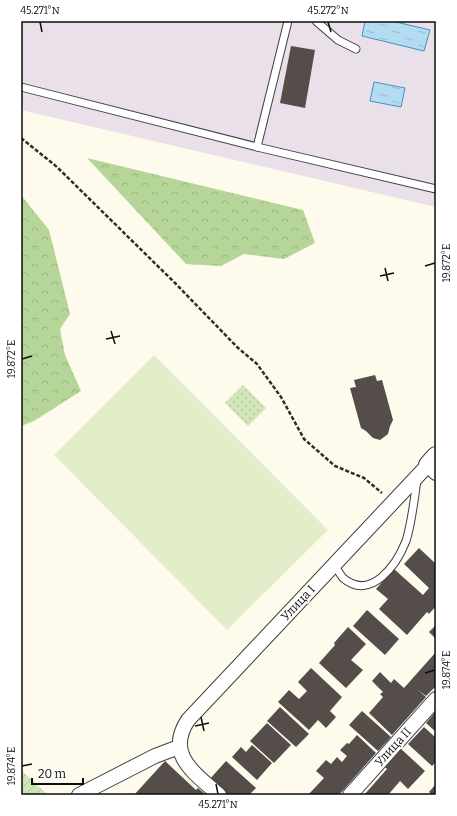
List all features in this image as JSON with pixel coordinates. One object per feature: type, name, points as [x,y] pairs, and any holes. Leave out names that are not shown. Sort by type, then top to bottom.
[{"type":"street","name":"Улица I","points":[[179,747],[180,737],[188,720],[393,502],[429,468]]},
{"type":"street","name":"Улица II","points":[[350,795],[436,699]]},
{"type":"street","points":[[79,795],[155,756],[179,747],[182,758],[191,770],[219,795]]},
{"type":"lane","points":[[258,147],[288,21]]},
{"type":"lane","points":[[316,21],[338,40],[356,49]]},
{"type":"lane","points":[[21,87],[258,147],[436,189]]},
{"type":"lane","points":[[334,565],[343,578],[361,586],[372,584],[384,575],[399,557],[429,468]]},
{"type":"path","points":[[21,138],[57,167],[237,346],[257,364],[281,397],[304,439],[335,466],[364,478],[393,502]]},
{"type":"shaded area","points":[[21,21],[436,21],[436,207],[21,110]]},
{"type":"green space","points":[[87,158],[303,210],[315,243],[284,259],[244,254],[221,266],[186,264]]},
{"type":"green space","points":[[21,195],[49,230],[70,314],[60,329],[65,355],[81,391],[34,421],[21,426]]},
{"type":"green space","points":[[154,355],[328,530],[227,630],[54,455]]},
{"type":"green space","points":[[243,385],[266,408],[248,426],[225,403]]},
{"type":"green space","points":[[21,770],[48,795],[21,795]]},
{"type":"water","points":[[365,21],[392,21],[430,30],[424,51],[362,36]]},
{"type":"water","points":[[374,82],[405,88],[401,107],[370,101]]},
{"type":"building","points":[[291,46],[315,50],[305,108],[280,103]]},
{"type":"building","points":[[375,375],[377,381],[382,380],[393,420],[388,434],[380,440],[373,438],[361,428],[350,388],[356,387],[354,380]]},
{"type":"building","points":[[419,548],[436,564],[436,606],[429,614],[427,612],[407,635],[379,609],[388,599],[376,589],[394,569],[423,595],[429,588],[404,564]]},
{"type":"building","points":[[367,610],[399,639],[385,655],[353,626]]},
{"type":"building","points":[[436,625],[436,639],[429,632]]},
{"type":"building","points":[[348,627],[366,644],[351,660],[363,670],[346,688],[319,663]]},
{"type":"building","points":[[436,652],[436,686],[426,696],[418,690],[426,697],[392,735],[369,713],[383,697],[380,694],[383,692],[372,681],[380,672],[391,683],[394,679],[404,688]]},
{"type":"building","points":[[311,668],[342,697],[330,711],[336,717],[326,728],[318,720],[309,730],[278,702],[289,690],[299,699],[307,691],[298,682]]},
{"type":"building","points":[[280,707],[309,734],[296,747],[267,721]]},
{"type":"building","points":[[362,711],[391,737],[378,751],[349,725]]},
{"type":"building","points":[[436,711],[436,732],[426,723]]},
{"type":"building","points":[[267,723],[291,745],[274,763],[250,741]]},
{"type":"building","points":[[424,727],[436,738],[436,762],[432,766],[408,744]]},
{"type":"building","points":[[357,735],[376,753],[339,795],[308,795],[324,778],[316,771],[326,760],[331,764],[337,757],[342,762],[347,756],[340,750],[347,743],[349,744]]},
{"type":"building","points":[[252,745],[272,763],[257,780],[232,757],[241,747],[246,752]]},
{"type":"building","points":[[400,748],[425,771],[408,789],[400,781],[388,795],[364,795],[387,769],[384,766]]},
{"type":"building","points":[[165,761],[196,790],[198,788],[206,795],[134,795]]},
{"type":"building","points":[[226,761],[256,788],[249,795],[225,795],[209,780]]},
{"type":"building","points":[[436,784],[436,795],[432,795],[429,792]]}]
